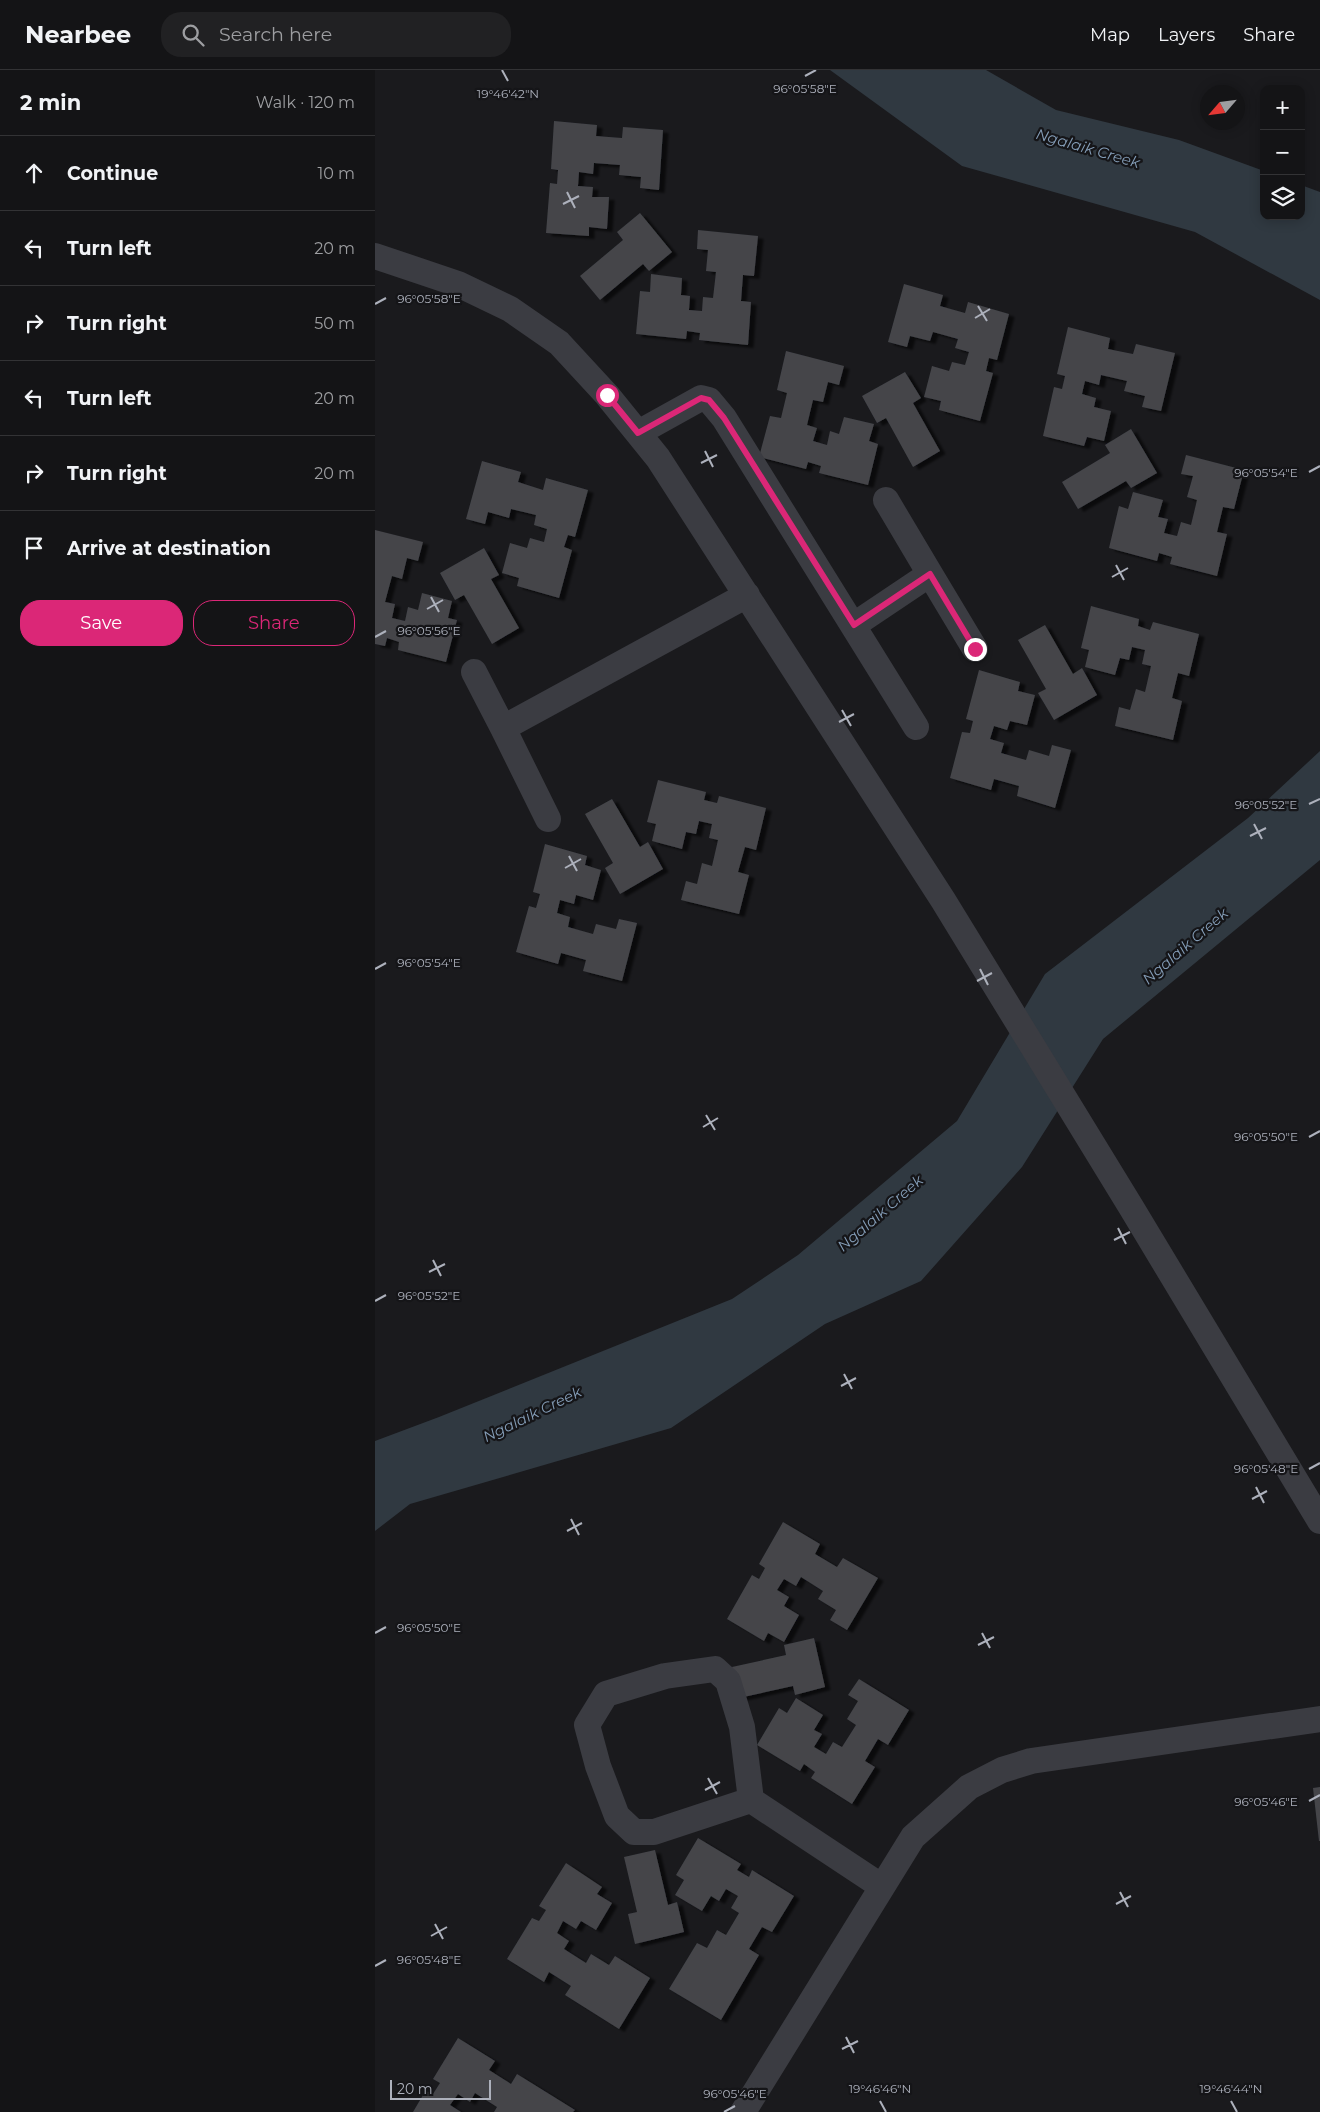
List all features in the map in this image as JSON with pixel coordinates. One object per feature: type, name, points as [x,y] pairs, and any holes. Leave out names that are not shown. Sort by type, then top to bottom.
[{"type":"street","points":[[375,256],[380,256],[458,284],[511,309],[559,343],[607,395],[658,458],[943,900],[1320,1521]]},
{"type":"street","points":[[638,433],[701,398],[709,400],[724,418],[916,727]]},
{"type":"street","points":[[886,500],[975,649]]},
{"type":"street","points":[[854,625],[930,574]]},
{"type":"street","points":[[503,728],[747,595]]},
{"type":"street","points":[[474,672],[548,819]]},
{"type":"street","points":[[751,1800],[654,1832],[633,1832],[617,1816],[598,1766],[587,1725],[606,1694],[665,1676],[715,1669],[728,1681],[742,1727],[751,1800],[881,1886]]},
{"type":"street","points":[[743,2112],[913,1837],[969,1786],[1002,1770],[1031,1762],[1320,1719]]},
{"type":"water","name":"Ngalaik Creek","points":[[830,70],[986,70],[1056,110],[1179,140],[1260,170],[1260,220],[1305,220],[1305,186],[1320,192],[1320,300],[1195,232],[962,166]]},
{"type":"water","name":"Ngalaik Creek","points":[[1320,751],[1320,860],[1103,1039],[1022,1167],[921,1281],[825,1324],[671,1428],[410,1504],[375,1531],[375,1441],[732,1299],[798,1255],[957,1121],[1045,974],[1248,818]]},
{"type":"building","points":[[554,121],[597,125],[596,136],[622,138],[623,127],[663,130],[659,190],[640,188],[641,177],[619,175],[620,165],[594,163],[593,174],[579,172],[578,186],[593,187],[592,197],[609,197],[607,229],[589,227],[589,236],[546,233],[550,183],[557,184],[558,170],[551,169]]},
{"type":"building","points":[[640,213],[672,252],[649,271],[643,264],[600,300],[580,276],[623,240],[617,232]]},
{"type":"building","points":[[698,230],[758,236],[754,276],[743,275],[741,301],[751,302],[748,345],[699,340],[700,333],[687,331],[686,339],[636,334],[640,291],[650,292],[651,274],[682,278],[681,295],[690,296],[689,310],[702,311],[703,297],[713,298],[716,272],[706,271],[708,250],[697,249]]},
{"type":"building","points":[[904,284],[943,295],[940,306],[965,313],[968,302],[1009,314],[997,360],[989,358],[986,371],[993,373],[980,421],[939,410],[941,401],[924,397],[932,366],[949,371],[952,362],[965,365],[969,352],[955,348],[958,339],[933,332],[930,341],[910,336],[907,347],[888,342]]},
{"type":"building","points":[[1068,327],[1110,338],[1108,349],[1133,354],[1136,344],[1175,353],[1161,411],[1142,407],[1145,396],[1124,391],[1127,381],[1101,375],[1099,385],[1085,381],[1082,394],[1096,398],[1094,407],[1111,411],[1104,441],[1087,437],[1084,446],[1043,436],[1054,387],[1062,389],[1065,376],[1057,374]]},
{"type":"building","points":[[786,351],[844,366],[839,385],[828,382],[823,402],[813,400],[807,425],[817,428],[813,441],[827,445],[830,431],[839,434],[844,417],[874,424],[869,441],[878,444],[868,485],[819,473],[821,466],[808,462],[806,469],[759,457],[770,416],[781,418],[787,393],[777,390]]},
{"type":"building","points":[[905,372],[921,398],[913,403],[940,451],[913,467],[886,418],[877,423],[862,396]]},
{"type":"building","points":[[1131,429],[1157,473],[1131,488],[1126,481],[1078,509],[1062,482],[1110,453],[1105,445]]},
{"type":"building","points":[[1186,455],[1244,470],[1234,509],[1223,507],[1217,532],[1227,534],[1217,576],[1170,564],[1172,557],[1159,553],[1157,561],[1109,548],[1119,506],[1128,509],[1133,492],[1163,500],[1158,517],[1168,519],[1164,533],[1177,536],[1181,522],[1191,525],[1197,500],[1187,497],[1193,476],[1181,474]]},
{"type":"building","points":[[482,461],[521,472],[518,482],[543,490],[546,478],[588,490],[575,537],[568,535],[564,547],[572,550],[559,598],[517,586],[519,578],[502,573],[510,543],[527,548],[530,538],[544,542],[547,529],[534,525],[536,515],[511,509],[509,518],[488,512],[485,524],[466,519]]},
{"type":"building","points":[[375,530],[423,542],[418,561],[407,558],[402,579],[392,576],[385,602],[395,604],[392,618],[405,621],[408,607],[418,610],[422,593],[452,601],[448,618],[457,620],[446,662],[398,650],[399,642],[387,638],[385,646],[375,644]]},
{"type":"building","points":[[484,548],[499,575],[491,579],[519,628],[492,644],[464,595],[455,600],[440,573]]},
{"type":"building","points":[[1091,606],[1139,619],[1138,626],[1150,630],[1153,622],[1199,634],[1189,676],[1178,673],[1172,698],[1182,701],[1173,740],[1115,726],[1119,707],[1130,710],[1136,689],[1145,692],[1151,666],[1142,664],[1145,650],[1132,647],[1129,660],[1120,658],[1115,675],[1085,667],[1089,650],[1081,648]]},
{"type":"building","points":[[1045,625],[1073,674],[1082,668],[1097,695],[1054,720],[1038,693],[1046,689],[1018,640]]},
{"type":"building","points":[[979,670],[1020,682],[1018,691],[1035,695],[1027,725],[1010,721],[1007,730],[994,726],[990,739],[1004,743],[1001,753],[1026,760],[1029,750],[1049,756],[1052,745],[1071,750],[1055,808],[1017,796],[1019,786],[994,779],[991,790],[950,778],[962,732],[970,733],[973,721],[966,719]]},
{"type":"building","points":[[658,780],[706,792],[704,800],[717,803],[719,796],[766,808],[756,850],[745,847],[738,872],[749,875],[739,914],[681,900],[686,881],[697,884],[702,863],[712,866],[718,840],[709,838],[712,824],[699,821],[696,834],[686,832],[682,849],[652,841],[656,824],[647,822]]},
{"type":"building","points":[[612,799],[640,847],[648,842],[663,869],[620,894],[605,868],[613,863],[585,814]]},
{"type":"building","points":[[545,844],[587,856],[585,865],[601,870],[593,900],[576,895],[574,904],[560,900],[557,913],[570,917],[568,927],[593,934],[596,924],[616,929],[619,919],[637,923],[622,981],[583,971],[586,960],[561,953],[558,964],[516,952],[529,906],[536,908],[540,894],[533,892]]},
{"type":"building","points":[[783,1522],[820,1544],[815,1554],[837,1567],[843,1558],[878,1578],[847,1630],[830,1620],[836,1610],[818,1599],[823,1591],[801,1577],[796,1586],[784,1579],[777,1590],[789,1597],[784,1606],[799,1615],[784,1642],[768,1633],[764,1641],[727,1619],[752,1575],[759,1579],[765,1568],[759,1564]]},
{"type":"building","points":[[814,1638],[825,1687],[795,1695],[793,1686],[739,1698],[732,1667],[786,1655],[784,1645]]},
{"type":"building","points":[[859,1679],[909,1710],[888,1745],[878,1739],[865,1761],[875,1767],[852,1804],[811,1778],[815,1772],[804,1764],[800,1771],[757,1745],[779,1708],[787,1713],[796,1698],[823,1715],[814,1730],[822,1734],[814,1747],[826,1754],[833,1742],[842,1747],[856,1725],[847,1719],[858,1701],[848,1695]]},
{"type":"building","points":[[1320,1787],[1320,1841],[1319,1841],[1313,1788]]},
{"type":"building","points":[[698,1838],[741,1864],[737,1870],[749,1877],[752,1870],[794,1896],[772,1932],[762,1927],[749,1949],[759,1955],[721,2020],[669,1989],[697,1943],[707,1948],[717,1930],[726,1935],[739,1913],[731,1908],[738,1896],[726,1889],[719,1901],[711,1896],[702,1911],[675,1895],[684,1880],[676,1875]]},
{"type":"building","points":[[655,1850],[668,1905],[677,1902],[684,1932],[635,1944],[628,1914],[637,1912],[624,1857]]},
{"type":"building","points":[[566,1863],[602,1887],[597,1894],[612,1903],[596,1930],[581,1921],[576,1929],[563,1921],[557,1933],[569,1941],[564,1949],[586,1963],[591,1954],[609,1965],[615,1956],[650,1978],[619,2029],[565,1995],[571,1986],[549,1972],[544,1982],[507,1959],[532,1918],[539,1921],[546,1910],[539,1906]]},
{"type":"building","points":[[458,2038],[495,2061],[489,2070],[511,2084],[517,2074],[575,2110],[573,2112],[494,2112],[497,2107],[475,2093],[470,2102],[458,2094],[450,2105],[461,2112],[413,2112],[426,2090],[433,2094],[440,2083],[433,2079]]},
{"type":"route","points":[[607,395],[638,433],[701,398],[709,400],[724,418],[854,625],[930,574],[975,649]]}]
